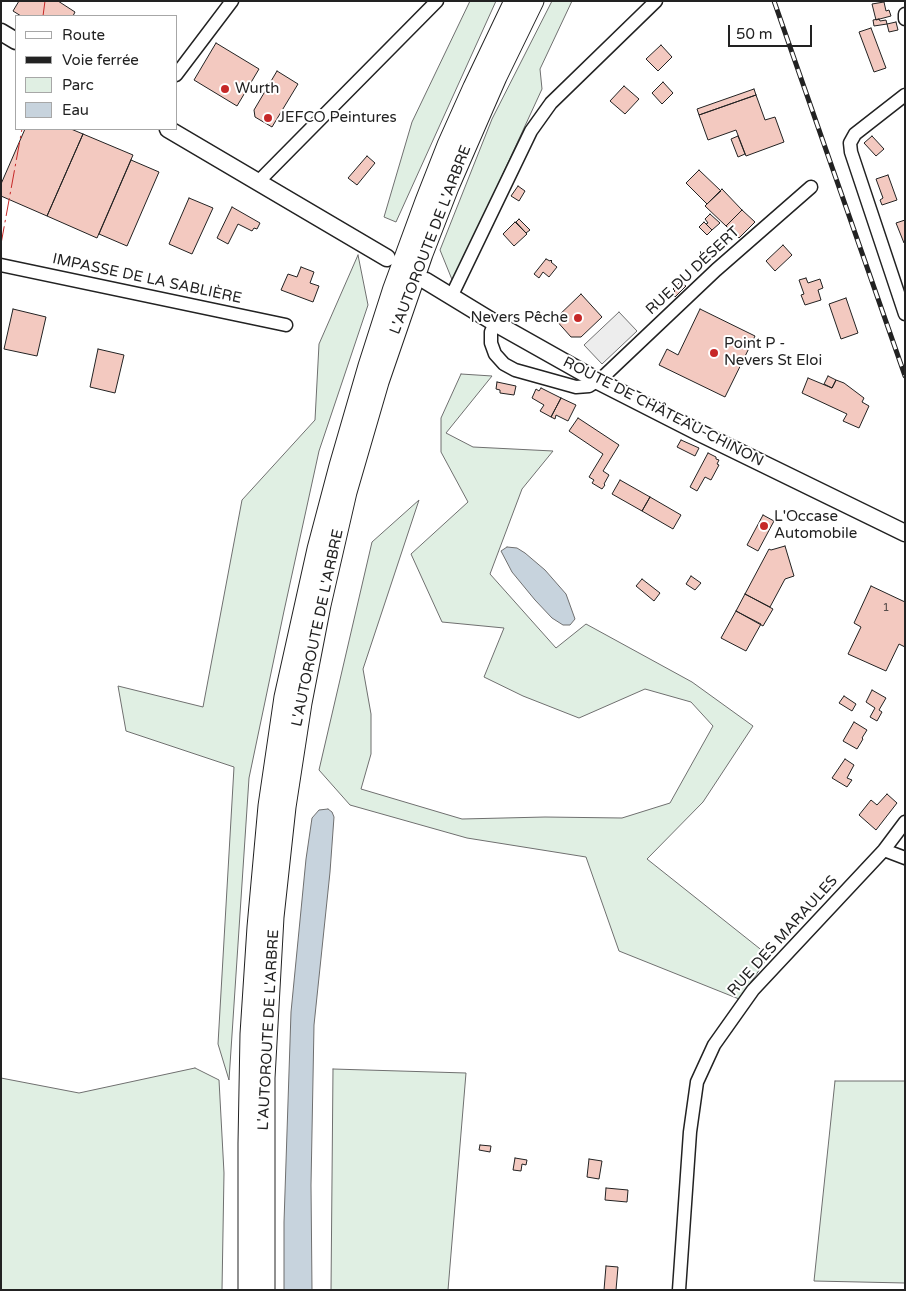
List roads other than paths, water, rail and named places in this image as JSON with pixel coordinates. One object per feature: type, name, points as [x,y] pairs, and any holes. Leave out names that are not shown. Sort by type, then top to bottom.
[{"type":"highway","name":"L'AUTOROUTE DE L'ARBRE","points":[[248,1290],[249,1044],[256,937],[268,806],[284,697],[317,549],[338,466],[396,280],[425,200],[473,87],[514,1]]},
{"type":"highway","name":"L'AUTOROUTE DE L'ARBRE","points":[[265,1290],[265,1078],[274,917],[287,797],[302,703],[321,605],[347,492],[379,382],[423,254],[449,187],[497,76],[534,1]]},
{"type":"main road","points":[[1,32],[15,40]]},
{"type":"main road","points":[[170,130],[387,258]]},
{"type":"main road","name":"ROUTE DE CHÂTEAU-CHINON","points":[[426,281],[495,323],[598,381],[905,534]]},
{"type":"street","points":[[178,73],[232,1]]},
{"type":"street","points":[[258,182],[437,1]]},
{"type":"street","points":[[451,297],[531,131],[551,103],[656,1]]},
{"type":"street","points":[[905,14],[905,19]]},
{"type":"street","points":[[905,95],[855,134],[850,143],[851,152],[905,314]]},
{"type":"street","name":"RUE DU DÉSERT","points":[[598,381],[716,270],[811,187]]},
{"type":"street","name":"IMPASSE DE LA SABLIÈRE","points":[[1,265],[286,325]]},
{"type":"street","points":[[495,323],[490,342],[495,354],[504,364],[515,370],[576,387],[589,386],[598,381]]},
{"type":"street","name":"RUE DES MARAULES","points":[[679,1290],[690,1132],[697,1082],[714,1045],[753,990],[884,850],[905,822]]},
{"type":"street","points":[[884,850],[905,858]]},
{"type":"water","points":[[507,547],[517,548],[525,553],[545,570],[566,594],[575,619],[570,625],[563,625],[552,618],[512,572],[501,551]]},
{"type":"water","points":[[328,809],[334,817],[314,1025],[311,1185],[312,1290],[284,1290],[284,1222],[291,1012],[306,859],[312,818],[319,810]]},
{"type":"railway","points":[[774,1],[905,376]]},
{"type":"place","name":"Wurth","points":[[225,89]]},
{"type":"place","name":"JEFCO Peintures","points":[[268,118]]},
{"type":"place","name":"Nevers Pêche","points":[[578,318]]},
{"type":"place","name":"Point P - Nevers St Eloi","points":[[714,353]]},
{"type":"place","name":"L'Occase Automobile","points":[[764,526]]}]
